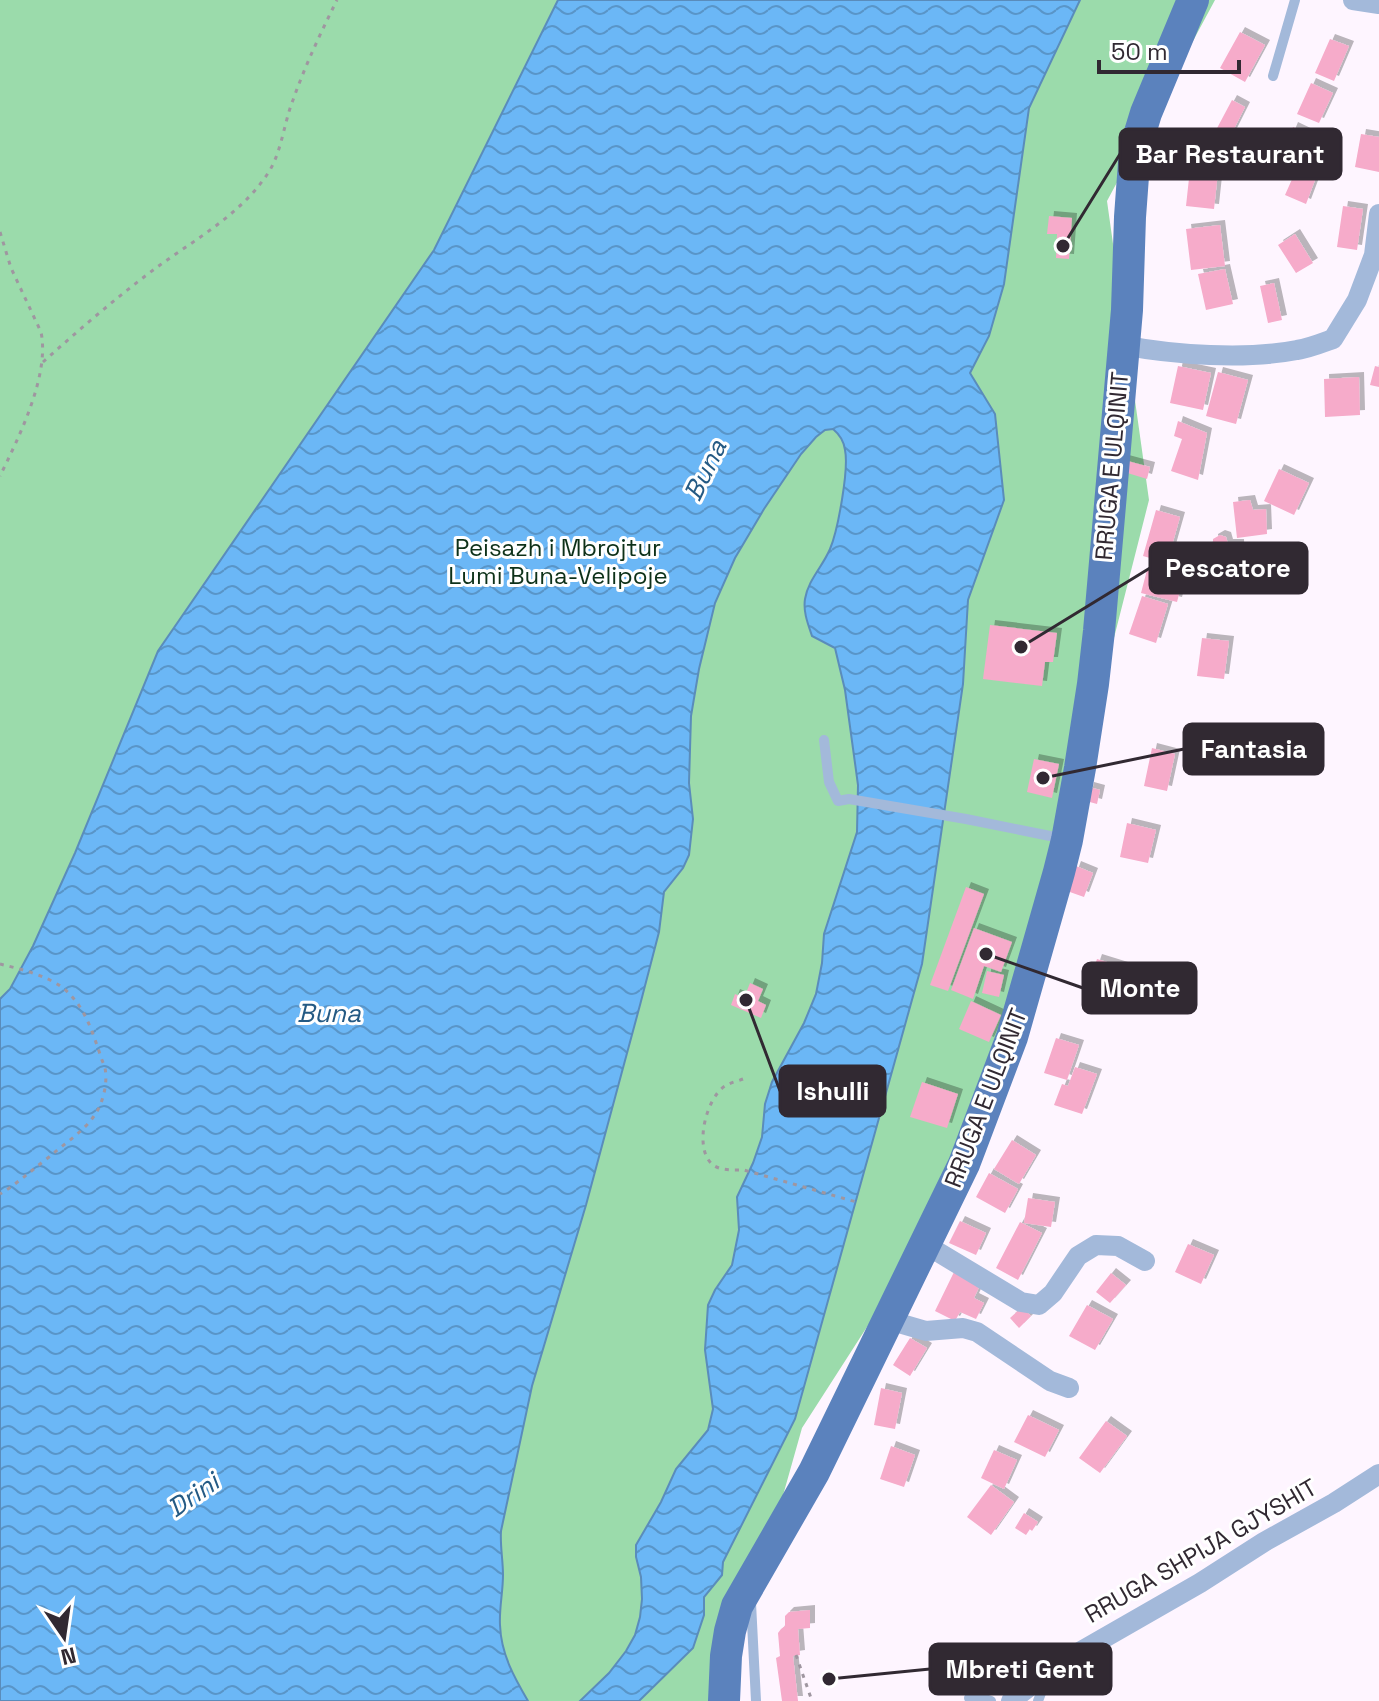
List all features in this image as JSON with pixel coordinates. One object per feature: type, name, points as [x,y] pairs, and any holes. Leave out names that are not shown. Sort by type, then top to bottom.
[{"type":"main road","name":"RRUGA E ULQINIT","points":[[724,1701],[726,1656],[737,1606],[814,1472],[964,1164],[1012,1037],[1067,840],[1093,684],[1127,310],[1135,149],[1146,113],[1193,0]]},
{"type":"street","points":[[1353,0],[1379,4]]},
{"type":"street","points":[[1122,345],[1145,350],[1256,356],[1300,350],[1333,339],[1357,300],[1374,255],[1379,214]]},
{"type":"street","points":[[923,1251],[938,1252],[1021,1302],[1039,1305],[1053,1293],[1078,1256],[1096,1245],[1118,1246],[1145,1261]]},
{"type":"street","points":[[891,1317],[902,1324],[926,1331],[963,1328],[977,1332],[1050,1381],[1069,1388]]},
{"type":"street","name":"RRUGA SHPIJA GJYSHIT","points":[[1011,1701],[1038,1691],[1057,1665],[1200,1583],[1379,1474]]},
{"type":"lane","points":[[1273,76],[1295,0]]},
{"type":"lane","points":[[824,740],[832,790],[838,801],[849,799],[1067,840]]},
{"type":"lane","points":[[750,1581],[756,1701]]},
{"type":"lane","points":[[969,1698],[991,1701]]},
{"type":"path","points":[[43,362],[132,287],[214,227],[251,195],[276,156],[292,102],[337,0]]},
{"type":"path","points":[[0,232],[14,276],[41,332],[43,343],[43,362],[28,413],[0,476]]},
{"type":"path","points":[[0,964],[55,983],[75,1001],[96,1039],[105,1069],[106,1085],[95,1115],[25,1178],[0,1194]]},
{"type":"path","points":[[743,1079],[725,1086],[710,1106],[703,1125],[706,1155],[714,1165],[729,1170],[744,1170],[860,1203]]},
{"type":"path","points":[[796,1655],[812,1701]]},
{"type":"green space","name":"Peisazh i Mbrojtur Lumi Buna-Velipoje","points":[[0,0],[1215,0],[1107,201],[1149,500],[1035,949],[928,1232],[802,1428],[725,1701],[0,1701]]},
{"type":"water","name":"Buna","points":[[558,0],[1080,0],[1029,108],[1004,284],[989,336],[970,373],[995,414],[1004,500],[968,600],[963,684],[922,964],[795,1419],[723,1562],[722,1575],[704,1597],[704,1615],[693,1648],[639,1701],[580,1701],[609,1673],[635,1635],[642,1599],[636,1545],[676,1469],[708,1430],[713,1409],[705,1350],[708,1305],[732,1265],[739,1230],[737,1197],[762,1137],[765,1104],[772,1082],[816,994],[824,934],[857,832],[858,785],[845,690],[835,648],[812,636],[805,609],[809,586],[833,540],[842,500],[845,450],[841,438],[833,429],[825,430],[816,437],[801,454],[735,558],[715,603],[699,669],[691,716],[689,783],[693,819],[689,855],[664,892],[659,932],[640,1005],[586,1205],[532,1386],[501,1531],[501,1636],[509,1665],[528,1701],[0,1701],[0,999],[10,989],[33,946],[158,651],[434,250]]},
{"type":"building","points":[[1240,32],[1265,45],[1245,82],[1220,68]]},
{"type":"building","points":[[1330,39],[1349,46],[1334,81],[1315,73]]},
{"type":"building","points":[[1311,83],[1333,93],[1319,123],[1297,114]]},
{"type":"building","points":[[1232,100],[1245,107],[1229,139],[1215,132]]},
{"type":"building","points":[[1293,127],[1316,138],[1306,159],[1313,163],[1308,175],[1315,180],[1306,204],[1285,195],[1293,177],[1276,169]]},
{"type":"building","points":[[1361,134],[1379,137],[1379,172],[1355,167]]},
{"type":"building","points":[[1190,169],[1218,172],[1214,209],[1186,206]]},
{"type":"building","points":[[1343,206],[1363,209],[1357,250],[1337,247]]},
{"type":"building","points":[[1049,216],[1072,218],[1069,259],[1056,258],[1057,234],[1047,234]]},
{"type":"building","points":[[1220,225],[1225,266],[1191,270],[1186,229]]},
{"type":"building","points":[[1295,234],[1313,263],[1296,273],[1278,245]]},
{"type":"building","points":[[1225,269],[1233,304],[1206,310],[1198,274]]},
{"type":"building","points":[[1274,283],[1282,320],[1268,323],[1260,286]]},
{"type":"building","points":[[1178,366],[1211,373],[1203,410],[1170,403]]},
{"type":"building","points":[[1375,366],[1379,367],[1379,387],[1370,385]]},
{"type":"building","points":[[1218,372],[1248,380],[1236,424],[1206,416]]},
{"type":"building","points":[[1359,377],[1360,415],[1325,417],[1324,379]]},
{"type":"building","points":[[1178,421],[1207,433],[1198,480],[1171,471],[1182,439],[1174,436]]},
{"type":"building","points":[[1124,460],[1150,467],[1147,479],[1121,471]]},
{"type":"building","points":[[1279,469],[1309,483],[1294,515],[1264,501]]},
{"type":"building","points":[[1250,500],[1253,510],[1266,509],[1267,534],[1237,538],[1233,502]]},
{"type":"building","points":[[1156,510],[1180,517],[1167,563],[1143,556]]},
{"type":"building","points":[[1220,535],[1226,537],[1228,544],[1239,544],[1240,574],[1201,576],[1200,548],[1213,546],[1213,539]]},
{"type":"building","points":[[1147,570],[1183,579],[1177,602],[1141,593]]},
{"type":"building","points":[[1142,596],[1168,604],[1156,643],[1129,634]]},
{"type":"building","points":[[990,625],[1057,633],[1053,662],[1045,662],[1042,686],[983,679]]},
{"type":"building","points":[[1202,638],[1229,641],[1224,679],[1197,676]]},
{"type":"building","points":[[1152,748],[1175,754],[1167,791],[1144,786]]},
{"type":"building","points":[[1034,759],[1059,764],[1052,798],[1027,792]]},
{"type":"building","points":[[1089,787],[1100,790],[1097,804],[1086,801]]},
{"type":"building","points":[[1127,823],[1156,830],[1148,863],[1120,857]]},
{"type":"building","points":[[1076,866],[1093,873],[1084,897],[1067,891]]},
{"type":"building","points":[[966,887],[984,894],[948,991],[930,985]]},
{"type":"building","points":[[974,928],[1012,942],[1001,972],[984,966],[973,999],[951,990]]},
{"type":"building","points":[[1097,959],[1123,967],[1111,1002],[1085,994]]},
{"type":"building","points":[[987,971],[1004,975],[999,997],[982,993]]},
{"type":"building","points":[[750,983],[763,989],[758,1001],[766,1005],[761,1018],[731,1005],[735,994],[744,998]]},
{"type":"building","points":[[971,1001],[1001,1015],[989,1042],[959,1029]]},
{"type":"building","points":[[1056,1038],[1079,1045],[1067,1080],[1044,1073]]},
{"type":"building","points":[[1075,1067],[1097,1074],[1082,1114],[1054,1105],[1062,1084],[1068,1086]]},
{"type":"building","points":[[922,1082],[958,1094],[947,1128],[910,1117]]},
{"type":"building","points":[[1012,1140],[1036,1155],[1019,1184],[994,1169]]},
{"type":"building","points":[[989,1173],[1018,1189],[1005,1213],[976,1197]]},
{"type":"building","points":[[1028,1198],[1055,1202],[1051,1227],[1024,1223]]},
{"type":"building","points":[[960,1221],[986,1233],[976,1255],[949,1243]]},
{"type":"building","points":[[1020,1222],[1042,1233],[1018,1280],[996,1268]]},
{"type":"building","points":[[1188,1244],[1214,1255],[1201,1284],[1175,1272]]},
{"type":"building","points":[[954,1272],[980,1285],[974,1298],[984,1303],[976,1319],[960,1312],[955,1321],[935,1311]]},
{"type":"building","points":[[1111,1273],[1126,1285],[1110,1303],[1096,1292]]},
{"type":"building","points":[[1087,1305],[1113,1319],[1095,1350],[1069,1336]]},
{"type":"building","points":[[1022,1307],[1031,1316],[1019,1328],[1010,1318]]},
{"type":"building","points":[[910,1338],[927,1348],[910,1376],[893,1365]]},
{"type":"building","points":[[881,1388],[902,1393],[895,1429],[874,1425]]},
{"type":"building","points":[[1028,1415],[1059,1430],[1045,1457],[1014,1442]]},
{"type":"building","points":[[1106,1421],[1127,1436],[1100,1473],[1079,1458]]},
{"type":"building","points":[[891,1446],[915,1455],[904,1487],[880,1479]]},
{"type":"building","points":[[994,1450],[1017,1460],[1004,1489],[981,1478]]},
{"type":"building","points":[[991,1485],[1014,1502],[991,1535],[967,1517]]},
{"type":"building","points":[[1024,1513],[1038,1522],[1026,1535],[1015,1528]]},
{"type":"building","points":[[810,1610],[810,1628],[798,1629],[800,1655],[793,1656],[798,1701],[782,1701],[776,1658],[780,1656],[778,1633],[785,1626],[785,1616],[789,1612]]},
{"type":"place","name":"Bar Restaurant","points":[[1063,246]]},
{"type":"place","name":"Pescatore","points":[[1021,647]]},
{"type":"place","name":"Fantasia","points":[[1043,778]]},
{"type":"place","name":"Monte","points":[[986,954]]},
{"type":"place","name":"Ishulli","points":[[746,1000]]},
{"type":"place","name":"Mbreti Gent","points":[[829,1679]]},
{"type":"water label","name":"Drini","points":[[193,1495]]}]
